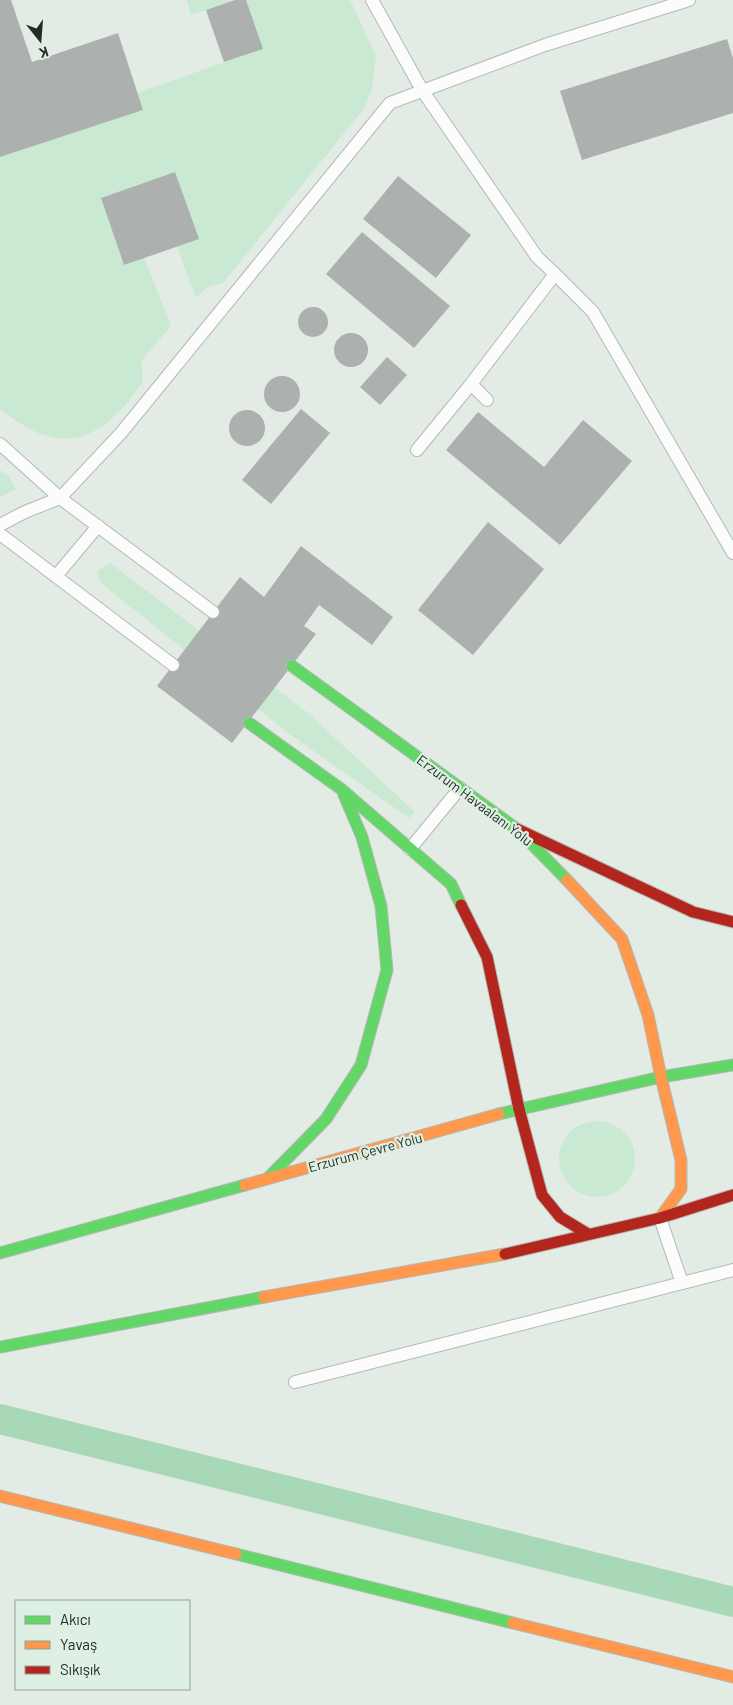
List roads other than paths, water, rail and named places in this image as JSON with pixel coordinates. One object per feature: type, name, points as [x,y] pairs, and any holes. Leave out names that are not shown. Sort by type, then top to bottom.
[{"type":"main road","name":"Erzurum Havaalanı Yolu","points":[[292,666],[517,829],[542,852],[622,939],[648,1016],[661,1077]]},
{"type":"main road","points":[[248,723],[341,789],[451,884],[488,957],[519,1109],[542,1195],[560,1217],[588,1234]]},
{"type":"main road","points":[[268,1178],[326,1119],[361,1065],[387,970],[381,906],[362,837],[341,789]]},
{"type":"main road","points":[[517,829],[693,912],[733,922]]},
{"type":"main road","name":"Erzurum Çevre Yolu","points":[[0,1254],[519,1109],[661,1077],[733,1064]]},
{"type":"main road","points":[[660,1218],[681,1189],[681,1160],[661,1077]]},
{"type":"main road","points":[[0,1347],[321,1286],[494,1256],[660,1218],[733,1195]]},
{"type":"main road","points":[[0,1496],[733,1677]]},
{"type":"lane","points":[[372,0],[422,90],[538,257],[593,312],[733,553]]},
{"type":"lane","points":[[0,524],[60,498],[121,433],[390,104],[422,90],[546,45],[689,0]]},
{"type":"lane","points":[[417,450],[471,384],[555,274]]},
{"type":"lane","points":[[471,384],[487,400]]},
{"type":"lane","points":[[0,444],[60,498],[214,612]]},
{"type":"lane","points":[[56,576],[98,526]]},
{"type":"lane","points":[[0,534],[173,665]]},
{"type":"lane","points":[[410,849],[460,788]]},
{"type":"lane","points":[[660,1218],[682,1283]]},
{"type":"lane","points":[[295,1382],[733,1270]]},
{"type":"waterway","points":[[0,1419],[733,1602]]}]
